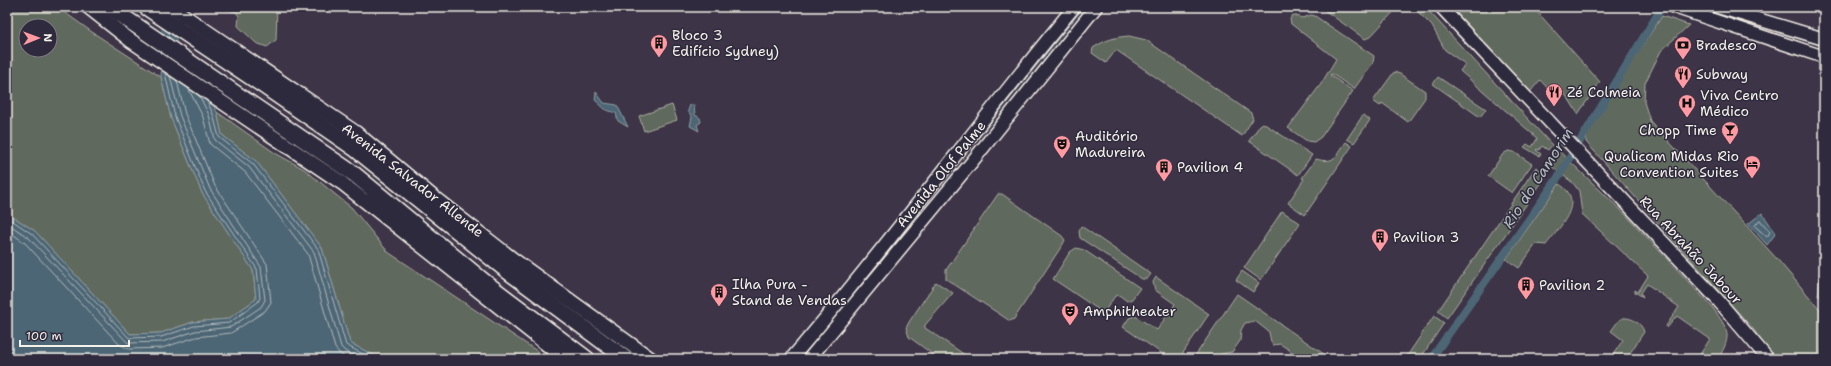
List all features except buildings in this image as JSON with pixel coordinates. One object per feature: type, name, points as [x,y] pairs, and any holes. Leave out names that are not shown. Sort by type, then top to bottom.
[{"type":"highway","points":[[109,7],[214,79],[310,142],[354,174],[486,283],[587,359]]},
{"type":"highway","name":"Avenida Salvador Allende","points":[[146,7],[354,148],[500,266],[626,359]]},
{"type":"highway","points":[[271,91],[278,92],[417,190],[424,189]]},
{"type":"highway","points":[[310,142],[323,158],[381,207],[388,218]]},
{"type":"main road","points":[[88,7],[130,40],[342,183],[565,359]]},
{"type":"main road","name":"Avenida Salvador Allende","points":[[171,7],[355,132],[514,260],[651,359]]},
{"type":"street","name":"Avenida Olof Palme","points":[[790,359],[820,325],[959,153],[1074,7]]},
{"type":"street","name":"Avenida Olof Palme","points":[[809,359],[971,163],[1096,7]]},
{"type":"street","name":"Rua Abrahão Jabour","points":[[1441,7],[1716,298],[1768,359]]},
{"type":"street","points":[[1718,7],[1824,39]]},
{"type":"street","points":[[1678,9],[1824,57]]},
{"type":"green space","points":[[7,7],[57,7],[161,77],[171,118],[202,193],[253,270],[256,299],[228,319],[193,322],[161,333],[130,334],[35,231],[7,213]]},
{"type":"green space","points":[[216,7],[277,7],[276,40],[267,47],[256,43],[238,26],[239,16],[236,12]]},
{"type":"green space","points":[[1320,7],[1398,7],[1370,37],[1365,39]]},
{"type":"green space","points":[[1413,7],[1425,7],[1552,145],[1548,150],[1542,146],[1539,150],[1537,149],[1536,150],[1541,154],[1539,156],[1524,147],[1527,144],[1532,147],[1537,139],[1536,137],[1460,71],[1465,64],[1445,50],[1432,26]]},
{"type":"green space","points":[[1449,7],[1533,7],[1600,82],[1578,114],[1562,91],[1553,94],[1540,80],[1530,92]]},
{"type":"green space","points":[[1293,15],[1303,18],[1311,15],[1315,16],[1374,56],[1373,63],[1354,89],[1332,74],[1330,75],[1353,91],[1321,137],[1314,142],[1307,141],[1288,128],[1321,84],[1336,59],[1291,24],[1290,19]]},
{"type":"green space","points":[[1662,16],[1689,25],[1661,51],[1645,83],[1644,102],[1650,121],[1777,259],[1824,314],[1824,347],[1818,359],[1774,359],[1754,330],[1586,142],[1587,129]]},
{"type":"green space","points":[[1129,36],[1146,40],[1251,113],[1253,119],[1242,136],[1116,50],[1106,63],[1092,53],[1093,48],[1106,41]]},
{"type":"green space","points":[[1394,72],[1400,74],[1425,91],[1425,98],[1408,122],[1382,103],[1380,106],[1373,101]]},
{"type":"green space","points":[[1438,77],[1486,109],[1480,117],[1433,84]]},
{"type":"green space","points":[[672,105],[677,120],[644,131],[639,116]]},
{"type":"green space","points":[[217,112],[275,153],[304,169],[352,208],[388,252],[549,359],[381,359],[350,343],[322,248],[256,161],[222,135]]},
{"type":"green space","points":[[1363,115],[1370,120],[1354,143],[1347,139]]},
{"type":"green space","points":[[1263,123],[1312,155],[1298,175],[1249,141]]},
{"type":"green space","points":[[1346,142],[1352,146],[1305,215],[1288,203],[1304,179],[1302,178],[1316,159],[1327,161],[1331,160],[1337,155]]},
{"type":"green space","points":[[1557,149],[1626,215],[1713,308],[1727,332],[1726,344],[1718,359],[1697,359],[1710,339],[1677,316],[1667,328],[1666,326],[1679,307],[1647,284],[1641,293],[1643,297],[1635,292],[1635,290],[1638,292],[1648,276],[1582,214],[1579,191],[1573,183],[1547,163]]},
{"type":"green space","points":[[1508,151],[1514,152],[1532,164],[1512,193],[1488,176],[1503,154]]},
{"type":"green space","points":[[1536,167],[1547,175],[1447,318],[1438,311]]},
{"type":"green space","points":[[1559,184],[1567,191],[1571,198],[1571,206],[1568,214],[1546,245],[1536,244],[1519,268],[1506,259]]},
{"type":"green space","points":[[998,194],[1002,194],[1062,236],[1065,240],[1014,319],[1010,321],[946,279],[946,270]]},
{"type":"green space","points":[[1282,211],[1300,223],[1261,280],[1244,268]]},
{"type":"green space","points":[[1081,226],[1151,274],[1147,279],[1142,279],[1080,238],[1079,231]]},
{"type":"green space","points":[[1076,248],[1084,250],[1140,288],[1132,299],[1127,301],[1119,295],[1115,296],[1104,312],[1102,312],[1053,279],[1070,252]]},
{"type":"green space","points":[[1821,265],[1824,265],[1824,297],[1818,296]]},
{"type":"green space","points":[[1242,271],[1259,283],[1253,292],[1236,280]]},
{"type":"green space","points":[[1156,277],[1209,314],[1179,359],[1170,359],[1123,327],[1129,318],[1135,316],[1157,330],[1175,304],[1155,290],[1153,282]]},
{"type":"green space","points":[[936,282],[953,293],[925,325],[925,328],[971,359],[939,359],[909,337],[906,328]]},
{"type":"green space","points":[[1237,294],[1331,359],[1289,359],[1291,351],[1280,344],[1273,345],[1269,332],[1255,321],[1245,323],[1241,330],[1240,341],[1232,352],[1221,354],[1218,359],[1193,359]]},
{"type":"green space","points":[[1434,316],[1444,323],[1420,359],[1405,359]]},
{"type":"green space","points":[[1629,318],[1636,321],[1644,332],[1626,359],[1610,359],[1623,340],[1611,331],[1619,320]]},
{"type":"water","points":[[172,47],[196,71],[217,112],[222,135],[256,161],[322,248],[350,343],[381,359],[7,359],[7,213],[35,231],[130,334],[161,333],[193,322],[228,319],[256,299],[253,270],[202,193],[171,118],[161,77],[162,58]]},
{"type":"water","points":[[596,92],[604,103],[617,105],[628,127],[618,121],[616,113],[606,110],[595,100]]},
{"type":"water","points":[[690,105],[694,105],[695,115],[700,118],[701,122],[697,125],[699,131],[690,126],[692,117],[688,111]]},
{"type":"water","points":[[1762,213],[1776,233],[1767,245],[1748,224]]},
{"type":"waterway","points":[[162,7],[172,47]]},
{"type":"waterway","points":[[966,152],[1083,7]]},
{"type":"waterway","name":"Rio do Camorim","points":[[1431,359],[1555,182],[1662,7]]},
{"type":"waterway","points":[[839,313],[914,218]]},
{"type":"place","name":"Bloco 3 Edifício Sydney)","points":[[659,58]]},
{"type":"place","name":"Bradesco","points":[[1683,60]]},
{"type":"place","name":"Subway","points":[[1683,89]]},
{"type":"place","name":"Zé Colmeia","points":[[1554,107]]},
{"type":"place","name":"Viva Centro Médico","points":[[1687,118]]},
{"type":"place","name":"Chopp Time","points":[[1730,145]]},
{"type":"place","name":"Auditório Madureira","points":[[1062,159]]},
{"type":"place","name":"Qualicom Midas Rio Convention Suites","points":[[1752,179]]},
{"type":"place","name":"Pavilion 4","points":[[1164,182]]},
{"type":"place","name":"Pavilion 3","points":[[1380,252]]},
{"type":"place","name":"Pavilion 2","points":[[1526,300]]},
{"type":"place","name":"Ilha Pura - Stand de Vendas","points":[[719,307]]},
{"type":"place","name":"Amphitheater","points":[[1070,326]]}]
